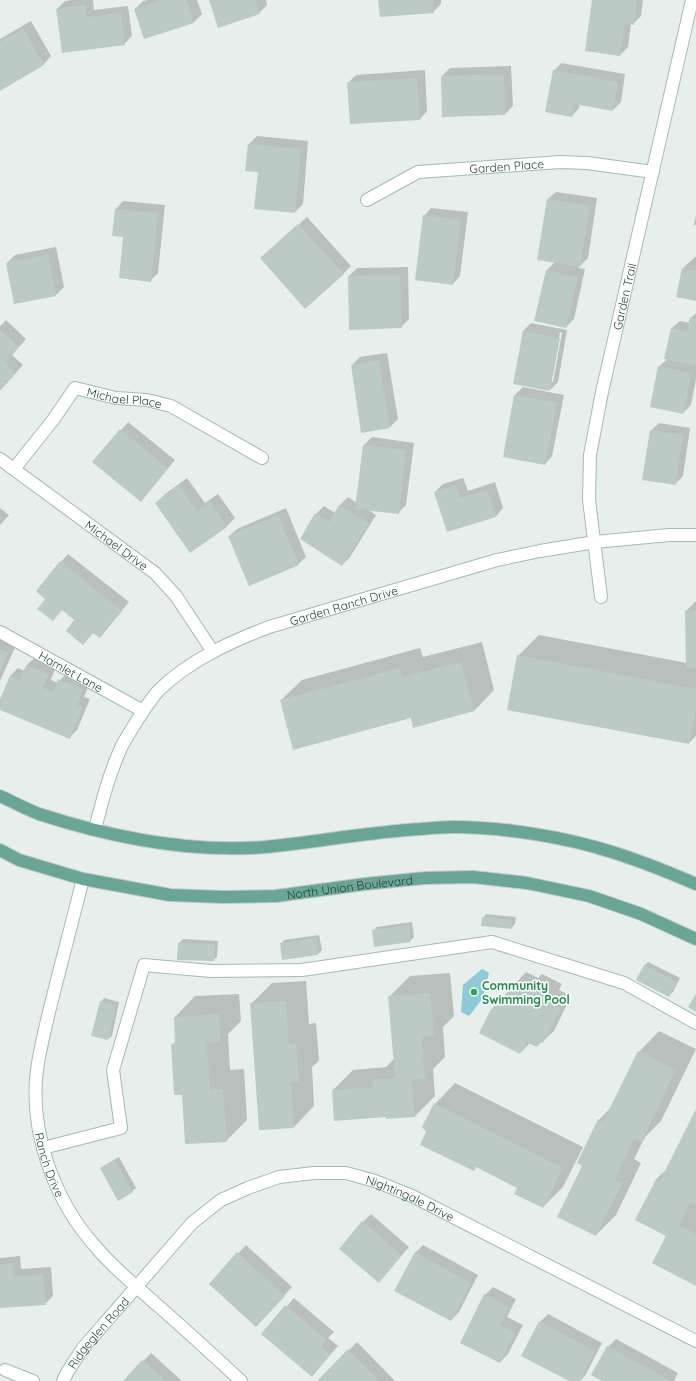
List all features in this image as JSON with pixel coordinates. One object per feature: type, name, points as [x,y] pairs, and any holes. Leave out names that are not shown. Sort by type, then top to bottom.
[{"type":"main road","points":[[0,796],[38,813],[94,829],[158,843],[221,848],[264,847],[406,830],[453,827],[502,830],[550,836],[611,851],[659,868],[696,884]]},
{"type":"main road","name":"North Union Boulevard","points":[[0,850],[19,860],[83,879],[170,895],[224,897],[276,896],[365,884],[425,878],[473,878],[527,883],[589,896],[641,914],[696,939]]},
{"type":"street","name":"Garden Trail","points":[[600,597],[595,542],[589,500],[590,455],[602,392],[692,0]]},
{"type":"street","name":"Garden Place","points":[[367,200],[418,172],[560,162],[587,163],[653,172]]},
{"type":"street","name":"Michael Place","points":[[14,469],[53,420],[75,388],[116,398],[147,400],[171,406],[262,458]]},
{"type":"street","name":"Michael Drive","points":[[0,459],[155,573],[176,596],[213,652]]},
{"type":"street","name":"Garden Ranch Drive","points":[[94,829],[109,777],[121,746],[143,711],[159,691],[180,672],[242,637],[269,627],[497,560],[595,542],[669,535],[696,535]]},
{"type":"street","name":"Hamlet Lane","points":[[0,632],[143,711]]},
{"type":"street","name":"Ranch Drive","points":[[83,879],[42,1038],[37,1071],[36,1100],[38,1124],[43,1148],[54,1181],[70,1211],[94,1245],[119,1272],[241,1381]]},
{"type":"street","points":[[43,1148],[121,1128],[112,1070],[144,965],[211,971],[302,970],[492,942],[624,983],[696,1023]]},
{"type":"street","name":"Nightingale Drive","points":[[136,1287],[192,1223],[221,1200],[248,1188],[280,1177],[314,1173],[346,1173],[375,1181],[412,1196],[696,1341]]},
{"type":"street","name":"Ridgeglen Road","points":[[63,1381],[83,1348],[136,1287]]},
{"type":"street","points":[[5,1370],[33,1381]]},
{"type":"water","name":"Community Swimming Pool","points":[[482,969],[489,973],[483,998],[469,1016],[461,1012],[463,985]]},
{"type":"building","points":[[162,0],[187,0],[194,23],[144,39],[134,9]]},
{"type":"building","points":[[209,0],[255,0],[260,14],[218,28]]},
{"type":"building","points":[[378,0],[433,0],[434,13],[380,17]]},
{"type":"building","points":[[592,0],[637,0],[634,25],[625,23],[620,56],[585,51]]},
{"type":"building","points":[[85,5],[87,17],[121,13],[125,45],[62,53],[56,9]]},
{"type":"building","points":[[23,28],[44,65],[0,91],[0,42]]},
{"type":"building","points":[[553,70],[618,82],[613,111],[574,104],[572,117],[545,112]]},
{"type":"building","points":[[504,74],[505,115],[442,117],[441,76]]},
{"type":"building","points":[[417,78],[420,120],[350,124],[347,82]]},
{"type":"building","points":[[248,144],[301,149],[295,213],[254,209],[258,172],[245,171]]},
{"type":"building","points":[[547,199],[590,206],[580,267],[537,260]]},
{"type":"building","points":[[115,209],[158,213],[151,282],[119,278],[123,237],[112,236]]},
{"type":"building","points":[[423,215],[461,220],[453,285],[415,280]]},
{"type":"building","points":[[298,224],[344,274],[305,309],[260,258]]},
{"type":"building","points":[[48,254],[56,296],[14,304],[6,263]]},
{"type":"building","points":[[682,268],[696,271],[696,301],[676,297]]},
{"type":"building","points":[[546,270],[578,277],[566,328],[534,321]]},
{"type":"building","points":[[400,274],[402,328],[349,330],[348,276]]},
{"type":"building","points":[[690,317],[696,319],[696,366],[664,359],[671,328],[687,332]]},
{"type":"building","points":[[0,330],[19,347],[5,363],[16,373],[0,391]]},
{"type":"building","points":[[523,331],[560,338],[550,391],[513,384]]},
{"type":"building","points":[[379,360],[390,428],[361,433],[351,365]]},
{"type":"building","points":[[658,366],[692,373],[683,414],[650,407]]},
{"type":"building","points":[[514,395],[557,403],[545,465],[503,457]]},
{"type":"building","points":[[120,429],[168,468],[141,502],[92,462]]},
{"type":"building","points":[[650,430],[683,435],[676,485],[642,480]]},
{"type":"building","points":[[363,445],[406,450],[399,514],[355,509]]},
{"type":"building","points":[[179,485],[197,511],[210,501],[227,527],[190,553],[155,503]]},
{"type":"building","points":[[456,485],[460,498],[487,489],[496,517],[447,532],[434,492]]},
{"type":"building","points":[[339,505],[369,523],[342,566],[300,539],[315,513],[329,522]]},
{"type":"building","points":[[278,515],[299,565],[249,586],[228,536]]},
{"type":"building","points":[[60,561],[122,611],[100,638],[93,633],[83,645],[66,631],[74,620],[62,610],[53,621],[37,609],[45,599],[36,591]]},
{"type":"building","points":[[685,610],[696,610],[696,668],[686,668]]},
{"type":"building","points":[[0,649],[8,653],[0,673]]},
{"type":"building","points":[[517,655],[696,689],[696,709],[689,744],[507,710]]},
{"type":"building","points":[[461,662],[474,711],[413,728],[411,718],[293,750],[280,700],[400,668],[402,677]]},
{"type":"building","points":[[26,665],[49,674],[43,688],[53,691],[58,679],[83,689],[77,705],[83,707],[70,739],[0,710],[0,699],[10,676],[20,680]]},
{"type":"building","points":[[482,917],[512,920],[512,929],[481,926]]},
{"type":"building","points":[[409,925],[411,942],[374,947],[372,930]]},
{"type":"building","points":[[316,938],[318,955],[282,960],[280,943]]},
{"type":"building","points":[[178,943],[215,944],[214,961],[177,960]]},
{"type":"building","points":[[644,965],[677,982],[669,997],[636,980]]},
{"type":"building","points":[[513,983],[527,990],[530,985],[551,996],[548,1001],[561,1008],[543,1043],[540,1042],[537,1047],[526,1042],[520,1054],[479,1033],[491,1009],[494,1010],[501,996],[505,999]]},
{"type":"building","points":[[430,993],[434,1037],[424,1036],[422,1040],[425,1079],[412,1080],[415,1117],[386,1119],[386,1117],[334,1121],[332,1090],[373,1087],[372,1080],[395,1078],[388,996]]},
{"type":"building","points":[[696,994],[696,1012],[688,1007]]},
{"type":"building","points":[[100,1001],[116,1005],[108,1040],[91,1036]]},
{"type":"building","points":[[286,1001],[289,1044],[296,1043],[299,1082],[291,1083],[294,1128],[259,1130],[250,1003]]},
{"type":"building","points":[[219,1014],[221,1042],[207,1043],[210,1090],[223,1089],[227,1142],[185,1144],[182,1095],[174,1095],[171,1044],[175,1044],[174,1017]]},
{"type":"building","points":[[638,1051],[676,1070],[641,1143],[634,1139],[615,1180],[622,1183],[596,1236],[557,1217],[582,1166],[577,1163],[598,1119],[603,1122]]},
{"type":"building","points":[[434,1103],[563,1168],[543,1208],[514,1194],[517,1188],[476,1167],[474,1171],[420,1145],[426,1132],[422,1127]]},
{"type":"building","points":[[696,1109],[696,1206],[690,1203],[679,1225],[696,1234],[696,1286],[652,1263],[666,1236],[635,1220],[656,1179],[660,1181]]},
{"type":"building","points":[[115,1160],[133,1192],[118,1201],[100,1168]]},
{"type":"building","points":[[362,1221],[402,1255],[379,1283],[339,1249]]},
{"type":"building","points":[[237,1252],[285,1296],[256,1327],[209,1284]]},
{"type":"building","points":[[415,1252],[471,1283],[451,1321],[394,1291]]},
{"type":"building","points":[[13,1263],[14,1277],[43,1274],[46,1305],[0,1308],[0,1264]]},
{"type":"building","points":[[484,1294],[509,1307],[500,1325],[515,1333],[500,1363],[460,1343]]},
{"type":"building","points":[[285,1305],[327,1340],[321,1347],[331,1354],[312,1377],[261,1334]]},
{"type":"building","points":[[539,1321],[595,1351],[580,1381],[569,1381],[521,1356]]},
{"type":"building","points":[[607,1346],[671,1381],[602,1381],[591,1375]]},
{"type":"building","points":[[348,1349],[379,1381],[318,1380]]},
{"type":"building","points":[[142,1360],[166,1381],[123,1381]]},
{"type":"place","name":"Community Swimming Pool","points":[[474,992]]}]
